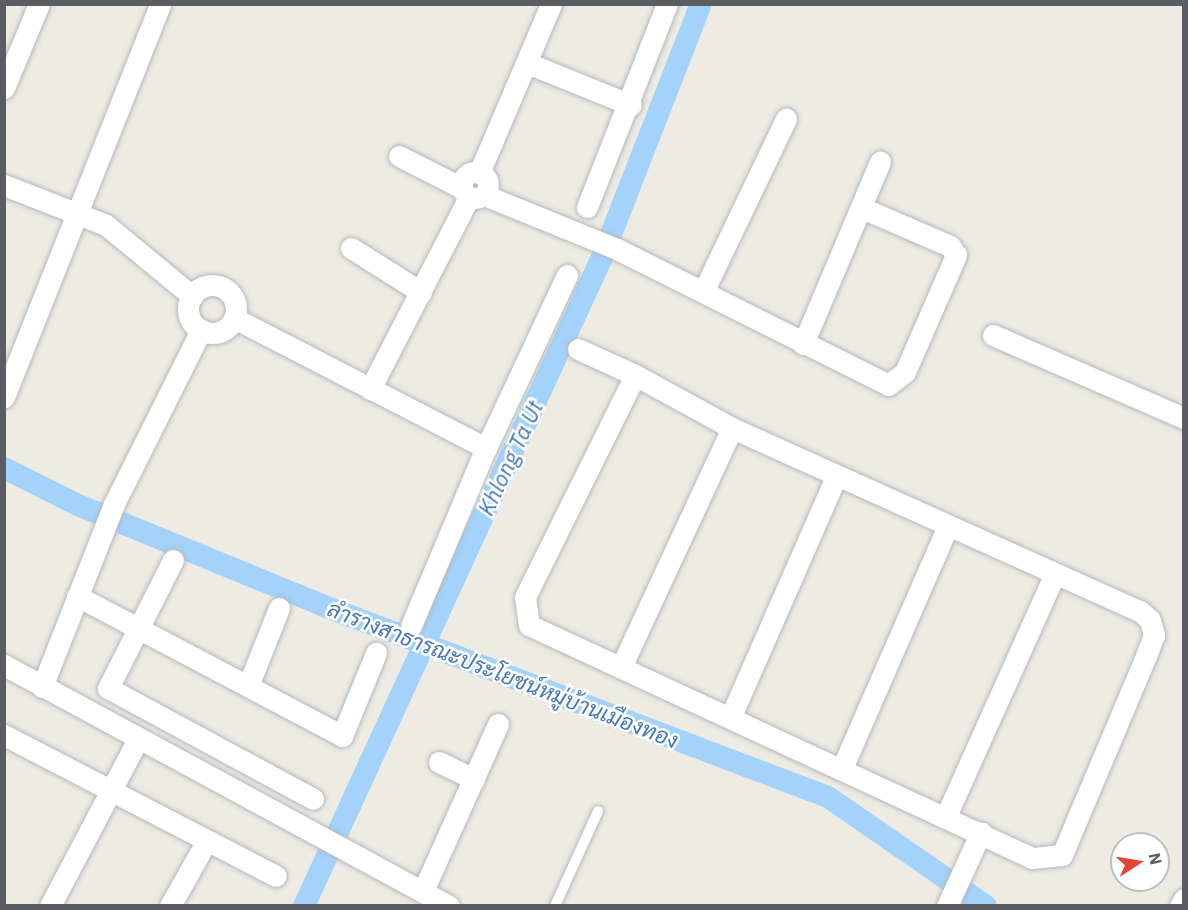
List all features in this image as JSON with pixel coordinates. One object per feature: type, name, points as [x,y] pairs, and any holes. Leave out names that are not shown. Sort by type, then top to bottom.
[{"type":"street","points":[[4,87],[39,4]]},
{"type":"street","points":[[4,398],[160,4]]},
{"type":"street","points":[[370,389],[472,193],[487,180],[479,173],[551,4]]},
{"type":"street","points":[[587,207],[631,105],[667,4]]},
{"type":"street","points":[[527,63],[631,105]]},
{"type":"street","points":[[704,290],[786,119]]},
{"type":"street","points":[[399,156],[472,193],[585,234],[704,290],[880,385],[894,383],[905,372],[955,264],[950,246],[862,208]]},
{"type":"street","points":[[803,344],[880,162]]},
{"type":"street","points":[[4,185],[79,213],[125,237],[192,296]]},
{"type":"street","points":[[351,248],[421,292]]},
{"type":"street","points":[[411,626],[486,448],[567,276]]},
{"type":"street","points":[[219,286],[233,299],[234,318],[220,332],[201,330],[189,315],[192,296],[219,286]]},
{"type":"street","points":[[234,318],[486,448]]},
{"type":"street","points":[[42,687],[104,526],[201,330]]},
{"type":"street","points":[[993,335],[1184,418]]},
{"type":"street","points":[[578,349],[635,375],[732,428],[1054,576],[1140,610],[1150,620],[1154,635],[1062,855],[1032,858],[843,766],[622,665],[528,625],[523,610],[635,375]]},
{"type":"street","points":[[622,665],[732,428]]},
{"type":"street","points":[[731,716],[836,477]]},
{"type":"street","points":[[843,766],[948,526]]},
{"type":"street","points":[[173,560],[108,688],[313,799]]},
{"type":"street","points":[[946,816],[1054,576]]},
{"type":"street","points":[[77,596],[342,736],[376,653]]},
{"type":"street","points":[[248,686],[279,608]]},
{"type":"street","points":[[4,665],[137,741],[449,906]]},
{"type":"street","points":[[423,891],[498,724]]},
{"type":"street","points":[[4,735],[206,842],[276,876]]},
{"type":"street","points":[[50,906],[112,793],[137,741]]},
{"type":"street","points":[[438,762],[474,778]]},
{"type":"street","points":[[953,893],[981,832]]},
{"type":"street","points":[[170,906],[206,842]]},
{"type":"street","points":[[1180,906],[1184,899]]},
{"type":"lane","points":[[555,906],[598,811]]},
{"type":"waterway","name":"Khlong Ta Ut","points":[[304,906],[603,255],[701,4]]},
{"type":"waterway","name":"ลำรางสาธารณะประโยชน์หมู่บ้านเมืองทอง","points":[[4,468],[78,505],[324,606],[828,797],[986,906]]}]
